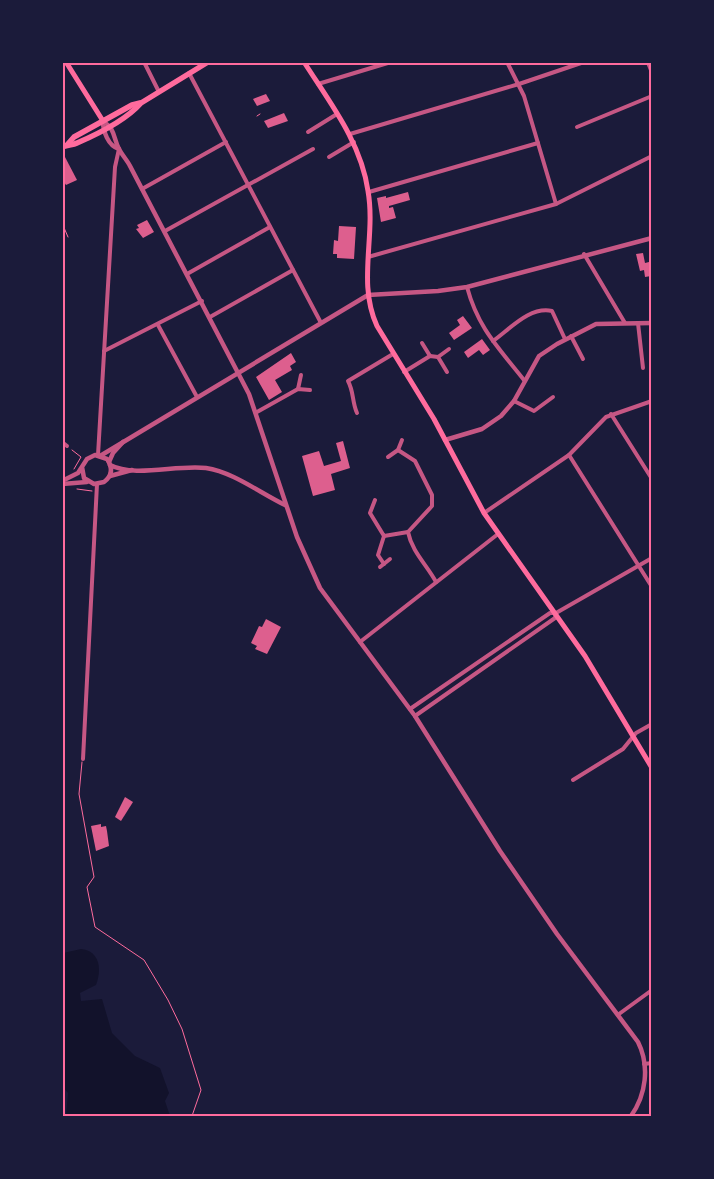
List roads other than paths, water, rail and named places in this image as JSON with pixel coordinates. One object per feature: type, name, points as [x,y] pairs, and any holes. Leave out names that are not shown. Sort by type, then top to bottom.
[{"type":"main road","points":[[66,62],[103,121]]},
{"type":"main road","points":[[65,146],[76,143],[109,126],[135,110],[141,103],[208,62]]},
{"type":"main road","points":[[304,62],[350,134],[363,163],[369,192],[368,294],[370,312],[445,440],[484,513],[585,656],[652,768]]},
{"type":"main road","points":[[65,146],[74,137],[132,105],[141,103]]},
{"type":"street","points":[[144,62],[159,92]]},
{"type":"street","points":[[318,84],[392,62]]},
{"type":"street","points":[[507,62],[520,84],[556,204]]},
{"type":"street","points":[[350,134],[520,84],[584,62]]},
{"type":"street","points":[[648,62],[652,72]]},
{"type":"street","points":[[189,74],[320,321]]},
{"type":"street","points":[[577,127],[652,96]]},
{"type":"street","points":[[308,132],[337,114]]},
{"type":"street","points":[[99,455],[115,167],[119,149],[109,126],[103,121]]},
{"type":"street","points":[[103,121],[103,129],[112,146],[124,154],[239,372],[257,412],[286,505],[320,588],[415,716],[506,859],[558,934],[638,1042],[644,1064],[643,1092],[631,1116]]},
{"type":"street","points":[[142,189],[226,142]]},
{"type":"street","points":[[329,157],[354,142]]},
{"type":"street","points":[[369,192],[538,143]]},
{"type":"street","points":[[165,231],[313,149]]},
{"type":"street","points":[[368,257],[556,204],[652,156]]},
{"type":"street","points":[[187,274],[270,227]]},
{"type":"street","points":[[62,483],[75,475],[89,457],[99,455],[107,449],[124,442],[320,321],[368,294],[438,291],[467,287],[584,254],[652,238]]},
{"type":"street","points":[[584,254],[625,323]]},
{"type":"street","points":[[210,317],[293,270]]},
{"type":"street","points":[[467,287],[474,310],[493,341],[524,380]]},
{"type":"street","points":[[104,351],[202,301]]},
{"type":"street","points":[[493,341],[531,313],[544,309],[552,311],[565,339]]},
{"type":"street","points":[[638,323],[643,368]]},
{"type":"street","points":[[445,440],[487,427],[508,410],[539,356],[565,339],[596,324],[652,323]]},
{"type":"street","points":[[158,325],[196,397]]},
{"type":"street","points":[[571,336],[583,359]]},
{"type":"street","points":[[422,343],[430,356]]},
{"type":"street","points":[[404,372],[430,356],[438,357],[449,349]]},
{"type":"street","points":[[357,413],[353,404],[354,393],[348,381],[393,354]]},
{"type":"street","points":[[438,357],[447,372]]},
{"type":"street","points":[[298,389],[301,376]]},
{"type":"street","points":[[257,412],[298,389],[310,390]]},
{"type":"street","points":[[514,401],[534,411],[553,397]]},
{"type":"street","points":[[484,513],[569,455],[611,414],[652,401]]},
{"type":"street","points":[[611,414],[650,472],[652,479]]},
{"type":"street","points":[[388,457],[398,450],[402,440]]},
{"type":"street","points":[[62,442],[67,446]]},
{"type":"street","points":[[110,476],[110,463],[113,453],[124,442]]},
{"type":"street","points":[[384,536],[408,532],[429,511],[434,500],[414,458],[398,450]]},
{"type":"street","points":[[99,455],[110,463],[133,470]]},
{"type":"street","points":[[569,455],[652,587]]},
{"type":"street","points":[[82,467],[83,476],[89,482]]},
{"type":"street","points":[[62,483],[89,482],[97,484],[104,482],[110,476],[133,470],[207,468],[227,475],[286,505]]},
{"type":"street","points":[[82,759],[97,484]]},
{"type":"street","points":[[365,516],[370,513],[375,500]]},
{"type":"street","points":[[370,513],[384,536],[378,556],[384,564]]},
{"type":"street","points":[[408,532],[413,550],[425,562],[436,582]]},
{"type":"street","points":[[360,642],[498,534]]},
{"type":"street","points":[[410,709],[550,613],[556,613],[652,558]]},
{"type":"street","points":[[380,567],[390,559]]},
{"type":"street","points":[[415,716],[554,618],[556,613]]},
{"type":"street","points":[[573,780],[623,749],[633,737],[652,724]]},
{"type":"street","points":[[619,1014],[652,990]]},
{"type":"street","points":[[644,1064],[652,1063]]}]
